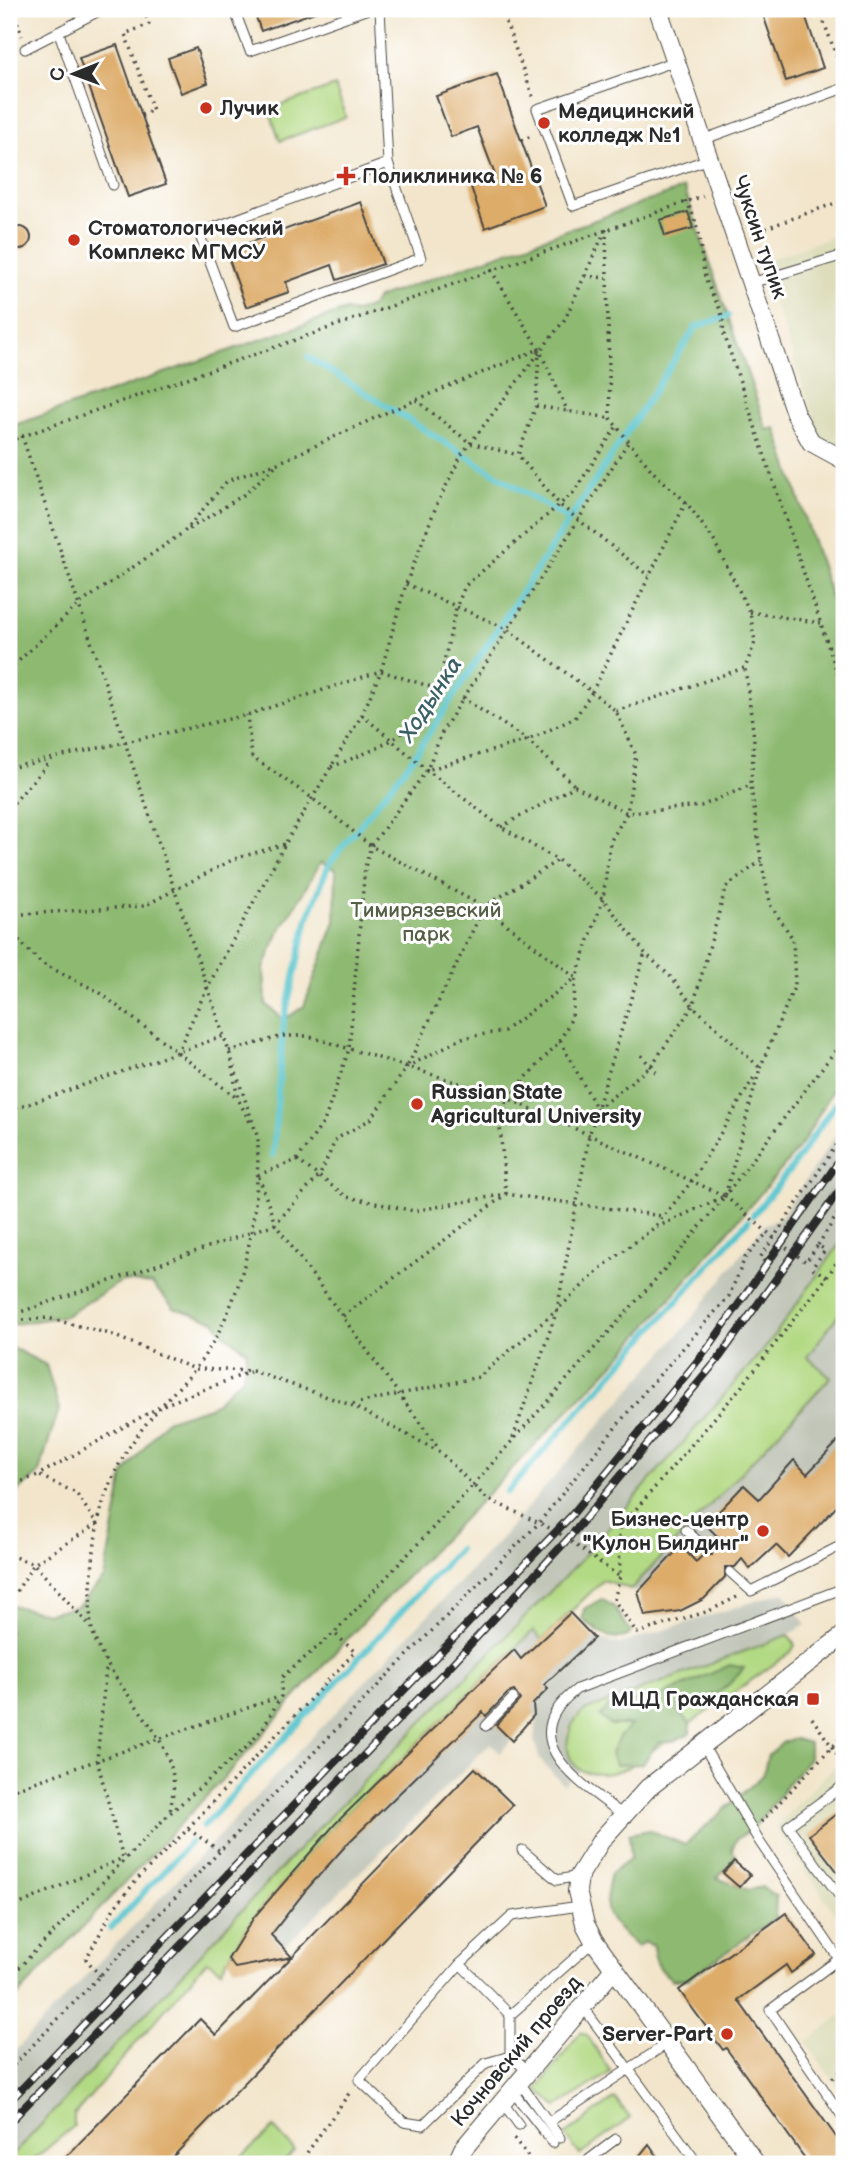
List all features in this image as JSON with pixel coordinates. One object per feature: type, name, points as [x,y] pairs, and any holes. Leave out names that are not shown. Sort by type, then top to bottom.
[{"type":"street","name":"Чуксин тупик","points":[[658,9],[795,413],[811,442],[844,460]]},
{"type":"street","points":[[752,2159],[594,1941],[579,1906],[579,1876],[602,1839],[648,1788],[844,1635]]},
{"type":"street","name":"Кочновский проезд","points":[[456,2164],[463,2149],[614,1969]]},
{"type":"lane","points":[[27,48],[59,33],[96,10],[109,9]]},
{"type":"lane","points":[[234,9],[250,51],[368,9]]},
{"type":"lane","points":[[380,9],[388,163],[421,258],[234,327],[199,233],[388,163]]},
{"type":"lane","points":[[59,33],[113,185]]},
{"type":"lane","points":[[676,61],[537,109],[573,206],[709,159]]},
{"type":"lane","points":[[702,140],[844,88]]},
{"type":"lane","points":[[751,283],[844,255]]},
{"type":"lane","points":[[686,1530],[707,1550]]},
{"type":"lane","points":[[730,1572],[751,1591],[844,1544]]},
{"type":"lane","points":[[624,1815],[558,1762],[550,1738],[560,1702],[577,1689],[844,1588]]},
{"type":"lane","points":[[486,1726],[513,1698]]},
{"type":"lane","points":[[703,1745],[753,1831],[839,1959],[770,2010],[844,2119]]},
{"type":"lane","points":[[838,1894],[788,1826],[844,1785]]},
{"type":"lane","points":[[522,1850],[558,1880],[579,1876]]},
{"type":"lane","points":[[510,2056],[486,2063],[423,2125],[404,2122],[359,2080],[460,1964],[512,1916],[579,1906]]},
{"type":"lane","points":[[510,2015],[594,1941]]},
{"type":"lane","points":[[460,1964],[510,2015],[510,2056],[519,2124]]},
{"type":"lane","points":[[583,2007],[698,2164]]},
{"type":"lane","points":[[549,2122],[668,2043]]},
{"type":"lane","points":[[516,2087],[549,2122],[557,2141],[516,2087]]},
{"type":"lane","points":[[583,2164],[616,2139]]},
{"type":"lane","points":[[731,2164],[752,2159]]},
{"type":"path","points":[[13,9],[16,25],[27,48]]},
{"type":"path","points":[[141,115],[153,110],[125,34],[149,24],[143,9]]},
{"type":"path","points":[[501,9],[537,109]]},
{"type":"path","points":[[820,9],[844,76]]},
{"type":"path","points":[[9,441],[687,200],[696,228],[706,280],[724,321],[723,331],[844,694]]},
{"type":"path","points":[[737,239],[844,200]]},
{"type":"path","points":[[177,1053],[207,988],[285,844],[362,715],[381,671],[406,584],[437,504],[470,443],[539,349],[565,319],[606,229]]},
{"type":"path","points":[[606,229],[610,418],[653,472],[686,502],[713,539],[750,612],[755,642],[745,668],[754,738],[751,785],[761,861],[771,906],[793,939],[795,985],[760,1068],[725,1196]]},
{"type":"path","points":[[491,270],[539,349],[568,412]]},
{"type":"path","points":[[585,276],[607,278]]},
{"type":"path","points":[[184,532],[227,481],[278,463],[416,400],[539,349]]},
{"type":"path","points":[[518,455],[536,406],[539,349]]},
{"type":"path","points":[[416,400],[470,443],[518,455],[560,505],[649,576]]},
{"type":"path","points":[[536,406],[610,418]]},
{"type":"path","points":[[331,766],[393,742],[426,710],[438,689],[456,608],[465,586],[573,493],[617,426]]},
{"type":"path","points":[[22,436],[258,1138],[258,1175],[251,1233],[234,1302],[195,1369],[161,1406],[111,1475],[97,1524],[91,1627]]},
{"type":"path","points":[[258,1175],[297,1160],[324,1122],[349,1049],[365,867],[371,846],[427,771],[443,730],[507,629],[538,586],[629,440]]},
{"type":"path","points":[[9,670],[78,605],[184,532],[245,494],[278,463]]},
{"type":"path","points":[[427,771],[528,740],[575,718],[592,692],[686,502]]},
{"type":"path","points":[[406,584],[507,629],[617,710],[636,755],[628,813],[610,842],[603,899],[576,978],[572,1017],[560,1041],[508,1098],[500,1128],[506,1194]]},
{"type":"path","points":[[750,612],[821,623]]},
{"type":"path","points":[[617,710],[745,668]]},
{"type":"path","points":[[9,768],[247,715],[381,671],[438,689]]},
{"type":"path","points":[[463,698],[528,740],[575,786],[628,813],[701,806],[751,785]]},
{"type":"path","points":[[247,715],[253,757],[312,798],[371,846],[484,907],[576,978]]},
{"type":"path","points":[[362,715],[427,771],[501,827],[558,860],[603,899],[645,953],[673,979],[693,1006],[760,1068]]},
{"type":"path","points":[[9,808],[54,757]]},
{"type":"path","points":[[501,827],[575,786]]},
{"type":"path","points":[[9,915],[144,906],[234,859],[285,844]]},
{"type":"path","points":[[9,1319],[275,1224],[320,1175],[336,1139],[371,1119],[407,1067],[484,907],[558,860]]},
{"type":"path","points":[[555,1118],[597,1110],[651,1066],[693,1006],[726,887],[761,861]]},
{"type":"path","points":[[9,930],[41,963],[99,992],[238,1099]]},
{"type":"path","points":[[512,1442],[557,1310],[589,1136],[645,953]]},
{"type":"path","points":[[407,1067],[462,1038],[504,1031],[576,978]]},
{"type":"path","points":[[229,1051],[283,1036],[308,1035],[508,1098],[725,1196],[774,1238]]},
{"type":"path","points":[[9,1111],[224,1036]]},
{"type":"path","points":[[9,1978],[123,1858],[170,1813],[248,1746],[264,1728],[281,1696],[282,1677],[334,1633],[473,1485],[671,1262],[725,1196],[844,1039]]},
{"type":"path","points":[[560,1041],[597,1110]]},
{"type":"path","points":[[229,1051],[238,1099],[258,1138]]},
{"type":"path","points":[[641,1055],[659,1076]]},
{"type":"path","points":[[654,1228],[692,1181],[760,1068]]},
{"type":"path","points":[[844,1134],[760,1258],[765,1262],[780,1243],[806,1262],[844,1204]]},
{"type":"path","points":[[297,1160],[347,1197],[414,1211],[506,1194],[662,1216]]},
{"type":"path","points":[[258,1175],[275,1224],[401,1394],[440,1452],[486,1498],[562,1535],[620,1577]]},
{"type":"path","points":[[343,1316],[506,1194]]},
{"type":"path","points":[[351,1405],[479,1377],[602,1267],[654,1228],[725,1196]]},
{"type":"path","points":[[9,2070],[385,1678],[538,1524],[640,1397],[729,1296],[745,1258],[767,1233]]},
{"type":"path","points":[[818,1245],[825,1250],[812,1268],[827,1277]]},
{"type":"path","points":[[751,1591],[709,1611],[637,1633],[614,1600],[620,1577],[619,1529],[742,1385],[827,1277],[844,1251]]},
{"type":"path","points":[[9,1319],[48,1318],[110,1334],[195,1369],[252,1371],[351,1405],[440,1452]]},
{"type":"path","points":[[9,1486],[38,1475],[161,1406],[252,1371]]},
{"type":"path","points":[[38,1475],[76,1493],[97,1524]]},
{"type":"path","points":[[9,1603],[34,1564],[97,1524]]},
{"type":"path","points":[[9,1555],[34,1564],[91,1627],[107,1666],[168,1756],[174,1780],[170,1813]]},
{"type":"path","points":[[100,1976],[86,1959],[114,1908],[140,1876],[355,1652],[334,1633]]},
{"type":"path","points":[[107,1666],[97,1760],[123,1858]]},
{"type":"path","points":[[9,1791],[281,1696]]},
{"type":"path","points":[[812,1718],[844,1764]]},
{"type":"path","points":[[753,1831],[844,1734]]},
{"type":"path","points":[[188,1829],[220,1851]]},
{"type":"path","points":[[9,1909],[123,1858]]},
{"type":"path","points":[[299,2164],[359,2080]]},
{"type":"path","points":[[509,2132],[529,2158],[524,2164]]},
{"type":"path","points":[[665,2159],[669,2164]]},
{"type":"shaded area","points":[[844,233],[844,453],[823,446],[761,262]]},
{"type":"shaded area","points":[[844,1123],[844,1238],[766,1347],[578,1563],[330,1816],[9,2159],[9,2057],[501,1538],[685,1327],[764,1225],[780,1218]]},
{"type":"shaded area","points":[[844,1307],[844,1513],[837,1507],[788,1557],[775,1545],[750,1569],[742,1560],[712,1593],[691,1606],[667,1614],[645,1616],[638,1592],[631,1589],[830,1377],[807,1358]]},
{"type":"shaded area","points":[[784,1592],[806,1625],[788,1635],[594,1706],[576,1716],[567,1732],[574,1763],[581,1769],[564,1785],[540,1760],[534,1739],[538,1717],[534,1715],[500,1753],[491,1743],[283,1948],[254,1917],[335,1824],[533,1631],[542,1639],[570,1613],[594,1638],[620,1644]]},
{"type":"shaded area","points":[[844,1757],[844,1926],[775,1827]]},
{"type":"shaded area","points":[[844,2013],[844,2096],[806,2042]]},
{"type":"green space","points":[[335,86],[346,117],[280,141],[269,109]]},
{"type":"green space","name":"Тимирязевский парк","points":[[684,188],[767,430],[776,428],[844,637],[844,1070],[805,1139],[786,1164],[620,1357],[344,1642],[234,1767],[9,2005],[9,1605],[47,1613],[78,1606],[104,1578],[124,1474],[165,1421],[212,1406],[243,1377],[247,1351],[223,1333],[215,1321],[174,1308],[152,1284],[122,1281],[65,1316],[9,1325],[9,427],[346,310],[354,313],[372,306],[377,298]],"holes":[[[321,862],[336,870],[335,921],[304,1006],[284,1020],[266,1004],[264,969],[277,936]]]},
{"type":"green space","points":[[844,1238],[844,1307],[807,1357],[831,1377],[631,1589],[603,1580],[542,1640],[533,1631],[335,1824],[254,1917],[221,1970],[207,1961],[74,2115],[74,2126],[28,2164],[9,2164],[9,2159],[330,1816],[578,1563],[766,1347]]},
{"type":"green space","points":[[9,1346],[46,1365],[59,1409],[38,1475],[9,1498]]},
{"type":"green space","points":[[602,1599],[614,1607],[631,1632],[628,1636],[609,1637],[582,1619],[584,1609]]},
{"type":"green space","points":[[788,1635],[795,1645],[791,1652],[629,1767],[595,1774],[580,1770],[573,1763],[569,1755],[568,1736],[571,1726],[584,1711]]},
{"type":"green space","points":[[730,1665],[744,1668],[730,1684],[710,1697],[681,1703],[679,1713],[690,1723],[690,1733],[674,1741],[658,1742],[643,1764],[615,1765],[611,1753],[619,1737],[631,1725],[610,1725],[600,1716],[609,1706],[656,1698]]},
{"type":"green space","points":[[795,1739],[809,1743],[809,1758],[755,1826],[737,1839],[732,1849],[736,1859],[717,1878],[748,1890],[762,1887],[776,1896],[775,1918],[688,1979],[673,1980],[658,1966],[653,1946],[644,1942],[637,1947],[618,1929],[609,1914],[606,1898],[611,1873],[631,1858],[629,1834],[649,1830],[685,1845],[763,1775],[768,1755],[782,1743]]},
{"type":"green space","points":[[580,2032],[587,2035],[611,2072],[557,2107],[537,2090]]},
{"type":"green space","points":[[615,2098],[630,2118],[580,2155],[565,2135]]},
{"type":"green space","points":[[274,2128],[295,2151],[281,2164],[233,2164]]},
{"type":"building","points":[[253,9],[317,9],[318,11],[261,31]]},
{"type":"building","points":[[761,9],[803,9],[823,68],[786,81]]},
{"type":"building","points":[[117,45],[166,184],[128,197],[79,58]]},
{"type":"building","points":[[196,48],[208,83],[181,93],[168,58]]},
{"type":"building","points":[[497,74],[545,206],[485,228],[470,184],[495,175],[477,127],[451,137],[436,96]]},
{"type":"building","points":[[361,202],[383,264],[337,280],[332,265],[286,282],[289,292],[246,307],[226,251]]},
{"type":"building","points":[[688,212],[693,228],[665,236],[660,220]]},
{"type":"building","points":[[20,227],[28,230],[31,238],[28,246],[20,249],[12,246],[9,238],[12,230]]},
{"type":"building","name":"Бизнес-центр \"Кулон Билдинг\"","points":[[844,1435],[844,1499],[788,1557],[776,1545],[750,1569],[742,1559],[735,1567],[725,1567],[725,1577],[704,1599],[680,1611],[645,1616],[638,1592],[681,1546],[696,1562],[703,1555],[712,1555],[712,1545],[719,1538],[706,1525],[744,1485],[759,1499],[794,1460],[807,1474]]},
{"type":"building","points":[[570,1613],[594,1638],[544,1685],[548,1689],[533,1704],[534,1715],[512,1741],[496,1725],[520,1700],[514,1691],[508,1693],[486,1716],[483,1712],[349,1842],[306,1890],[271,1935],[292,1957],[235,1968],[228,1959],[254,1917],[335,1824],[514,1650],[521,1659]]},
{"type":"building","points":[[475,1768],[513,1805],[166,2164],[59,2164],[200,2019],[216,2035]]},
{"type":"building","points":[[844,1808],[844,1880],[809,1835]]},
{"type":"building","points":[[734,1861],[750,1875],[739,1887],[723,1873]]},
{"type":"building","points":[[786,1913],[816,1955],[791,1973],[786,1965],[738,2000],[844,2148],[844,2164],[809,2164],[726,2048],[723,2050],[679,1990]]},
{"type":"building","points":[[649,2144],[663,2164],[633,2164]]},
{"type":"waterway","name":"Ходынка","points":[[273,1155],[284,1020],[308,918],[329,864],[413,758],[696,327],[728,316]]},
{"type":"waterway","points":[[308,357],[569,520]]},
{"type":"waterway","points":[[753,1215],[793,1166],[835,1104]]},
{"type":"waterway","points":[[507,1492],[748,1221]]},
{"type":"waterway","points":[[203,1827],[459,1549]]},
{"type":"waterway","points":[[111,1928],[191,1842]]},
{"type":"railway","points":[[9,2102],[571,1516],[708,1348],[844,1154]]},
{"type":"railway","points":[[9,2123],[450,1666],[568,1539],[719,1358],[844,1184]]},
{"type":"place","name":"Лучик","points":[[206,108]]},
{"type":"place","name":"Медицинский колледж №1","points":[[544,123]]},
{"type":"place","name":"Поликлиника № 6","points":[[346,176]]},
{"type":"place","name":"Стоматологический Комплекс МГМСУ","points":[[74,240]]},
{"type":"place","name":"Russian State Agricultural University","points":[[417,1104]]},
{"type":"place","name":"Бизнес-центр \"Кулон Билдинг\"","points":[[763,1531]]},
{"type":"place","name":"МЦД Гражданская","points":[[813,1699]]},
{"type":"place","name":"Server-Part","points":[[727,2034]]}]
